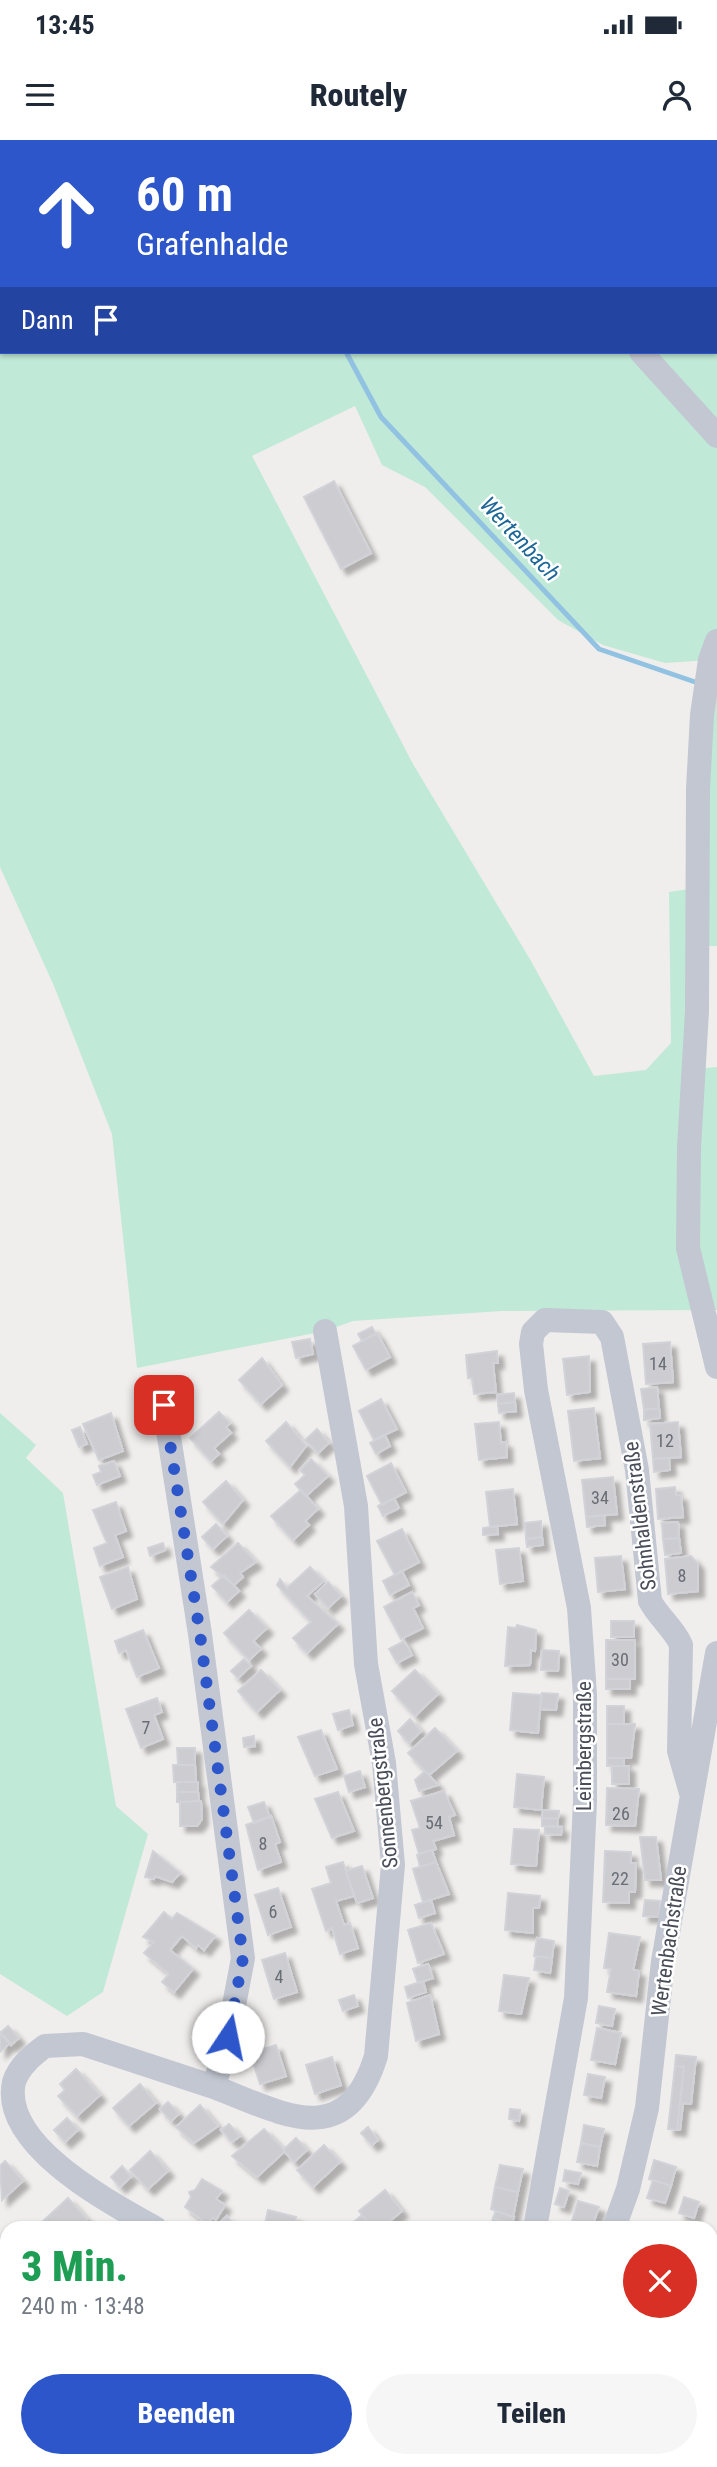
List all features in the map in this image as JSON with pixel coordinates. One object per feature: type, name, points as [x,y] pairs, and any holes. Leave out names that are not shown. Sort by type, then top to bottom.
[{"type":"street","points":[[643,354],[717,436]]},
{"type":"street","points":[[682,400],[717,424]]},
{"type":"street","points":[[713,651],[702,715],[688,1248],[717,1367]]},
{"type":"street","name":"Leimbergstraße","points":[[536,2221],[576,1998],[585,1801],[585,1708],[579,1608],[536,1390],[531,1344],[533,1332],[545,1320],[595,1321]]},
{"type":"street","name":"Sohnhaldenstraße","points":[[595,1321],[602,1322],[612,1337],[637,1470],[650,1601],[659,1618],[676,1633],[681,1645],[679,1751],[691,1793]]},
{"type":"street","name":"Sonnenbergstraße","points":[[144,2221],[73,2176],[39,2149],[16,2117],[14,2082],[20,2070],[45,2046],[83,2044],[304,2119],[321,2118],[355,2101],[368,2083],[376,2056],[393,1865],[384,1763],[366,1664],[356,1506],[325,1331]]},
{"type":"street","points":[[164,1405],[200,1634],[243,1958],[228,2037],[214,2087]]},
{"type":"street","name":"Wertenbachstraße","points":[[617,2221],[628,2189],[647,2108],[663,1961],[717,1653]]},
{"type":"green space","points":[[0,354],[717,354],[717,946],[698,946],[692,1069],[717,1067],[717,1310],[502,1311],[353,1321],[325,1331],[137,1368],[112,1134],[54,986],[0,867]],"holes":[[[355,406],[382,465],[425,487],[558,620],[603,645],[665,663],[710,660],[696,888],[669,892],[671,1043],[646,1070],[594,1076],[531,961],[413,764],[252,456]]]},
{"type":"green space","points":[[0,1413],[36,1445],[26,1458],[63,1493],[116,1806],[148,1834],[103,1992],[67,2016],[0,1974]]},
{"type":"building","points":[[334,481],[371,553],[341,569],[304,497]]},
{"type":"building","points":[[372,1327],[376,1334],[362,1341],[358,1334]]},
{"type":"building","points":[[377,1333],[390,1357],[366,1370],[353,1346]]},
{"type":"building","points":[[310,1339],[313,1354],[296,1358],[292,1342]]},
{"type":"building","points":[[670,1342],[673,1382],[646,1384],[643,1344]]},
{"type":"building","points":[[497,1351],[498,1363],[493,1363],[496,1392],[474,1394],[472,1378],[468,1378],[466,1355]]},
{"type":"building","points":[[589,1356],[590,1392],[567,1395],[563,1359]]},
{"type":"building","points":[[262,1358],[282,1385],[261,1404],[239,1380]]},
{"type":"building","points":[[657,1387],[659,1408],[644,1410],[641,1389]]},
{"type":"building","points":[[514,1393],[515,1402],[498,1404],[497,1395]]},
{"type":"building","points":[[381,1399],[397,1429],[374,1440],[359,1411]]},
{"type":"building","points":[[515,1402],[516,1411],[499,1413],[498,1404]]},
{"type":"building","points":[[594,1408],[600,1458],[574,1461],[568,1411]]},
{"type":"building","points":[[659,1408],[660,1418],[644,1420],[644,1410]]},
{"type":"building","points":[[219,1412],[230,1423],[226,1427],[231,1433],[214,1448],[219,1454],[211,1461],[190,1438]]},
{"type":"building","points":[[111,1413],[123,1451],[99,1460],[83,1424]]},
{"type":"building","points":[[286,1422],[306,1446],[290,1467],[266,1441]]},
{"type":"building","points":[[499,1422],[501,1443],[506,1442],[507,1457],[479,1460],[475,1424]]},
{"type":"building","points":[[678,1422],[681,1457],[653,1459],[650,1424]]},
{"type":"building","points":[[80,1427],[87,1444],[79,1447],[72,1430]]},
{"type":"building","points":[[317,1429],[329,1443],[318,1453],[305,1440]]},
{"type":"building","points":[[385,1435],[390,1446],[376,1454],[370,1443]]},
{"type":"building","points":[[669,1458],[670,1470],[654,1472],[653,1459]]},
{"type":"building","points":[[311,1459],[328,1476],[306,1496],[295,1484],[305,1475],[300,1470]]},
{"type":"building","points":[[114,1461],[120,1476],[97,1485],[93,1475],[101,1472],[99,1466]]},
{"type":"building","points":[[391,1463],[406,1492],[382,1505],[367,1476]]},
{"type":"building","points":[[613,1477],[617,1514],[586,1517],[582,1480]]},
{"type":"building","points":[[226,1481],[243,1500],[223,1524],[203,1502]]},
{"type":"building","points":[[675,1487],[676,1495],[681,1495],[683,1517],[658,1519],[656,1489]]},
{"type":"building","points":[[513,1489],[517,1524],[490,1527],[486,1492]]},
{"type":"building","points":[[301,1490],[318,1509],[305,1521],[309,1525],[293,1540],[271,1516]]},
{"type":"building","points":[[394,1498],[399,1508],[383,1516],[378,1506]]},
{"type":"building","points":[[116,1502],[126,1531],[115,1535],[123,1557],[100,1566],[94,1548],[107,1543],[93,1510]]},
{"type":"building","points":[[604,1515],[605,1525],[587,1527],[586,1517]]},
{"type":"building","points":[[541,1521],[542,1537],[526,1539],[525,1523]]},
{"type":"building","points":[[678,1522],[679,1538],[663,1539],[662,1523]]},
{"type":"building","points":[[216,1524],[227,1536],[213,1549],[202,1537]]},
{"type":"building","points":[[497,1526],[498,1534],[483,1535],[483,1528]]},
{"type":"building","points":[[402,1529],[419,1562],[395,1575],[377,1541]]},
{"type":"building","points":[[542,1537],[543,1545],[527,1547],[526,1539]]},
{"type":"building","points":[[679,1538],[681,1553],[665,1555],[663,1539]]},
{"type":"building","points":[[163,1543],[165,1550],[150,1556],[148,1548]]},
{"type":"building","points":[[238,1543],[256,1562],[240,1573],[243,1577],[234,1585],[211,1567]]},
{"type":"building","points":[[519,1548],[523,1581],[500,1584],[496,1550]]},
{"type":"building","points":[[621,1556],[625,1589],[598,1592],[595,1558]]},
{"type":"building","points":[[691,1556],[698,1564],[698,1591],[668,1594],[665,1559]]},
{"type":"building","points":[[128,1567],[137,1599],[112,1609],[100,1577]]},
{"type":"building","points":[[310,1567],[324,1581],[307,1596],[338,1624],[307,1653],[293,1638],[311,1622],[277,1585],[280,1579],[287,1588]]},
{"type":"building","points":[[402,1571],[409,1585],[390,1595],[383,1581]]},
{"type":"building","points":[[224,1575],[239,1591],[227,1602],[212,1586]]},
{"type":"building","points":[[328,1582],[341,1596],[328,1608],[315,1594]]},
{"type":"building","points":[[412,1592],[419,1605],[413,1608],[423,1628],[401,1639],[384,1607]]},
{"type":"building","points":[[249,1610],[267,1628],[253,1641],[261,1649],[249,1660],[224,1633]]},
{"type":"building","points":[[611,1621],[634,1621],[634,1637],[611,1637]]},
{"type":"building","points":[[517,1625],[536,1630],[535,1651],[531,1650],[530,1665],[505,1666],[508,1627],[516,1628]]},
{"type":"building","points":[[143,1630],[159,1668],[137,1677],[126,1650],[119,1653],[115,1641]]},
{"type":"building","points":[[606,1640],[635,1640],[635,1679],[606,1679]]},
{"type":"building","points":[[404,1641],[412,1655],[397,1663],[389,1649]]},
{"type":"building","points":[[542,1650],[559,1651],[558,1671],[541,1670]]},
{"type":"building","points":[[244,1659],[251,1666],[238,1678],[231,1671]]},
{"type":"building","points":[[261,1670],[280,1690],[257,1712],[238,1691]]},
{"type":"building","points":[[415,1670],[438,1694],[415,1716],[392,1691]]},
{"type":"building","points":[[606,1679],[630,1679],[630,1689],[606,1689]]},
{"type":"building","points":[[513,1693],[541,1695],[538,1733],[510,1730]]},
{"type":"building","points":[[542,1693],[558,1694],[556,1710],[540,1709]]},
{"type":"building","points":[[157,1698],[162,1712],[154,1715],[163,1739],[141,1748],[126,1709]]},
{"type":"building","points":[[607,1706],[624,1706],[624,1724],[607,1724]]},
{"type":"building","points":[[349,1710],[353,1725],[338,1730],[333,1714]]},
{"type":"building","points":[[410,1719],[421,1731],[409,1743],[398,1731]]},
{"type":"building","points":[[607,1724],[635,1724],[631,1758],[607,1758]]},
{"type":"building","points":[[435,1728],[457,1751],[429,1775],[408,1753]]},
{"type":"building","points":[[321,1730],[337,1769],[315,1776],[298,1737]]},
{"type":"building","points":[[254,1736],[255,1746],[244,1747],[243,1738]]},
{"type":"building","points":[[177,1748],[195,1748],[195,1765],[178,1765]]},
{"type":"building","points":[[607,1758],[624,1758],[624,1766],[607,1766]]},
{"type":"building","points":[[173,1765],[195,1765],[196,1782],[174,1782]]},
{"type":"building","points":[[612,1766],[629,1766],[629,1784],[612,1784]]},
{"type":"building","points":[[360,1771],[365,1787],[349,1792],[344,1776]]},
{"type":"building","points":[[425,1771],[438,1785],[419,1791],[415,1780]]},
{"type":"building","points":[[517,1774],[544,1777],[541,1810],[514,1807]]},
{"type":"building","points":[[177,1782],[198,1782],[198,1792],[177,1792]]},
{"type":"building","points":[[607,1788],[639,1789],[635,1826],[606,1825]]},
{"type":"building","points":[[444,1791],[455,1815],[449,1817],[454,1835],[433,1841],[436,1849],[419,1854],[412,1830],[420,1828],[411,1801]]},
{"type":"building","points":[[177,1792],[198,1792],[199,1801],[177,1802]]},
{"type":"building","points":[[338,1792],[354,1831],[332,1838],[315,1799]]},
{"type":"building","points":[[201,1801],[202,1819],[197,1826],[180,1826],[180,1802]]},
{"type":"building","points":[[264,1802],[270,1817],[254,1823],[248,1807]]},
{"type":"building","points":[[543,1810],[559,1811],[558,1819],[542,1818]]},
{"type":"building","points":[[271,1816],[280,1842],[275,1844],[281,1862],[258,1870],[246,1825]]},
{"type":"building","points":[[542,1818],[558,1819],[557,1827],[542,1826]]},
{"type":"building","points":[[545,1826],[562,1827],[561,1835],[545,1834]]},
{"type":"building","points":[[514,1829],[539,1830],[536,1866],[511,1864]]},
{"type":"building","points":[[640,1837],[656,1837],[661,1880],[645,1880]]},
{"type":"building","points":[[432,1850],[436,1862],[420,1867],[417,1855]]},
{"type":"building","points":[[153,1851],[180,1873],[172,1882],[155,1876],[154,1879],[145,1877]]},
{"type":"building","points":[[605,1851],[631,1852],[631,1863],[636,1863],[635,1892],[629,1892],[629,1903],[603,1902]]},
{"type":"building","points":[[343,1862],[354,1896],[336,1901],[344,1925],[350,1923],[358,1948],[340,1954],[332,1928],[326,1931],[312,1889],[331,1883],[326,1867]]},
{"type":"building","points":[[436,1862],[449,1894],[423,1902],[413,1869]]},
{"type":"building","points":[[362,1866],[373,1898],[357,1903],[346,1871]]},
{"type":"building","points":[[278,1888],[291,1927],[268,1935],[255,1895]]},
{"type":"building","points":[[508,1893],[540,1896],[539,1908],[533,1908],[533,1933],[505,1930]]},
{"type":"building","points":[[431,1900],[435,1913],[419,1918],[415,1905]]},
{"type":"building","points":[[645,1900],[660,1901],[659,1917],[643,1916]]},
{"type":"building","points":[[164,1912],[172,1919],[177,1913],[215,1936],[204,1950],[198,1945],[196,1948],[182,1936],[170,1950],[193,1969],[174,1992],[162,1982],[169,1974],[144,1953],[154,1942],[143,1937]]},
{"type":"building","points":[[431,1923],[444,1954],[418,1963],[408,1930]]},
{"type":"building","points":[[609,1933],[640,1937],[633,1970],[639,1971],[636,1996],[607,1992],[611,1969],[604,1968]]},
{"type":"building","points":[[537,1938],[554,1941],[552,1958],[534,1956]]},
{"type":"building","points":[[285,1953],[297,1992],[274,1999],[262,1960]]},
{"type":"building","points":[[536,1956],[552,1958],[550,1973],[534,1970]]},
{"type":"building","points":[[428,1964],[433,1978],[418,1983],[413,1969]]},
{"type":"building","points":[[504,1975],[529,1978],[521,2014],[499,2011]]},
{"type":"building","points":[[423,1981],[426,1992],[408,1998],[405,1987]]},
{"type":"building","points":[[354,1995],[358,2006],[343,2011],[339,2000]]},
{"type":"building","points":[[430,1995],[439,2034],[416,2041],[407,2003]]},
{"type":"building","points":[[599,2006],[615,2009],[612,2026],[596,2023]]},
{"type":"building","points":[[8,2026],[19,2038],[11,2045],[0,2033]]},
{"type":"building","points":[[597,2028],[621,2033],[615,2064],[591,2060]]},
{"type":"building","points":[[0,2032],[10,2043],[0,2052]]},
{"type":"building","points":[[276,2045],[286,2076],[260,2084],[250,2053]]},
{"type":"building","points":[[676,2055],[696,2057],[691,2104],[683,2103],[680,2130],[677,2130],[684,2067],[675,2066]]},
{"type":"building","points":[[332,2057],[341,2085],[315,2094],[306,2065]]},
{"type":"building","points":[[675,2066],[684,2067],[677,2130],[668,2129]]},
{"type":"building","points":[[76,2069],[100,2095],[77,2116],[58,2096],[65,2090],[60,2084]]},
{"type":"building","points":[[588,2074],[605,2077],[601,2098],[584,2095]]},
{"type":"building","points":[[140,2084],[156,2103],[129,2126],[113,2108]]},
{"type":"building","points":[[168,2102],[179,2114],[171,2121],[160,2109]]},
{"type":"building","points":[[200,2105],[218,2126],[194,2143],[176,2127]]},
{"type":"building","points":[[510,2109],[520,2110],[519,2121],[509,2119]]},
{"type":"building","points":[[67,2118],[78,2130],[65,2142],[54,2130]]},
{"type":"building","points":[[229,2124],[240,2136],[232,2142],[221,2130]]},
{"type":"building","points":[[584,2125],[604,2129],[600,2147],[581,2143]]},
{"type":"building","points":[[368,2127],[378,2140],[372,2145],[361,2133]]},
{"type":"building","points":[[264,2129],[285,2151],[257,2177],[232,2156]]},
{"type":"building","points":[[296,2138],[307,2150],[294,2162],[283,2150]]},
{"type":"building","points":[[581,2143],[600,2147],[597,2166],[577,2162]]},
{"type":"building","points":[[324,2145],[340,2162],[313,2187],[297,2170]]},
{"type":"building","points":[[150,2151],[168,2171],[148,2189],[130,2170]]},
{"type":"building","points":[[654,2160],[676,2167],[671,2186],[649,2179]]},
{"type":"building","points":[[5,2161],[23,2181],[2,2200],[0,2166]]},
{"type":"building","points":[[500,2165],[523,2169],[518,2192],[495,2187]]},
{"type":"building","points":[[122,2166],[131,2177],[120,2187],[111,2177]]},
{"type":"building","points":[[565,2170],[581,2173],[578,2184],[563,2181]]},
{"type":"building","points":[[202,2179],[222,2191],[216,2199],[225,2205],[216,2220],[212,2218],[203,2221],[185,2207],[191,2197],[189,2192],[195,2190]]},
{"type":"building","points":[[653,2180],[671,2186],[665,2203],[647,2198]]},
{"type":"building","points":[[495,2187],[518,2192],[513,2217],[491,2209]]},
{"type":"building","points":[[560,2188],[569,2191],[564,2207],[555,2204]]},
{"type":"building","points":[[385,2190],[402,2211],[390,2221],[367,2221],[359,2211]]},
{"type":"building","points":[[684,2197],[699,2202],[694,2218],[679,2213]]},
{"type":"building","points":[[68,2198],[87,2219],[85,2221],[43,2221]]},
{"type":"building","points":[[578,2201],[599,2207],[594,2221],[572,2221]]},
{"type":"building","points":[[268,2210],[296,2217],[295,2221],[266,2221]]},
{"type":"building","points":[[496,2211],[514,2217],[513,2221],[493,2218]]},
{"type":"building","points":[[362,2215],[367,2221],[355,2221]]},
{"type":"waterway","name":"Wertenbach","points":[[347,354],[381,417],[599,649],[698,683]]},
{"type":"route","points":[[164,1405],[200,1634],[243,1958],[228,2037]]}]
